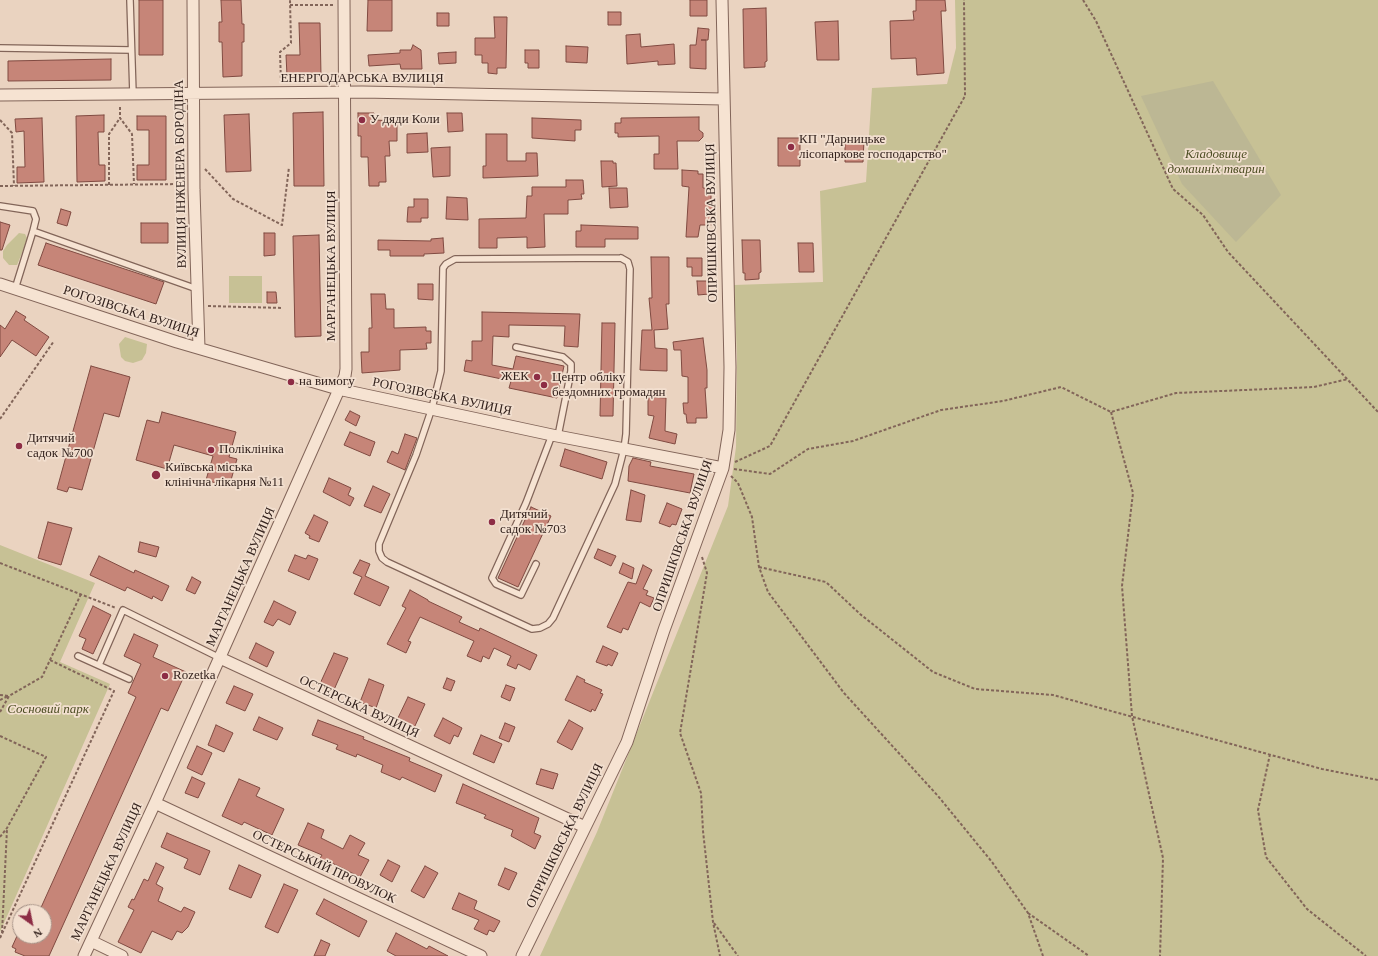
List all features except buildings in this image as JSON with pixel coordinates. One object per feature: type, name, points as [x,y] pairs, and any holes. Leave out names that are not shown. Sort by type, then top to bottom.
[{"type":"street","name":"ВУЛИЦЯ ІНЖЕНЕРА БОРОДІНА","points":[[193,0],[194,184],[199,348]]},
{"type":"street","name":"ОПРИШКІВСЬКА ВУЛИЦЯ","points":[[522,956],[627,742],[696,541],[723,468],[729,430],[730,367],[722,0]]},
{"type":"street","name":"МАРГАНЕЦЬКА ВУЛИЦЯ","points":[[84,956],[220,658],[346,369],[345,92],[340,3]]},
{"type":"street","name":"ЕНЕРГОДАРСЬКА ВУЛИЦЯ","points":[[0,95],[345,92],[723,98]]},
{"type":"street","name":"РОГОЗІВСЬКА ВУЛИЦЯ","points":[[0,284],[199,348],[338,389],[555,435],[723,468]]},
{"type":"street","name":"ОСТЕРСЬКА ВУЛИЦЯ","points":[[220,658],[585,827]]},
{"type":"street","name":"ОСТЕРСЬКИЙ ПРОВУЛОК","points":[[155,803],[480,956]]},
{"type":"street","points":[[91,941],[122,956]]},
{"type":"lane","points":[[130,0],[133,94]]},
{"type":"lane","points":[[0,48],[131,50]]},
{"type":"lane","points":[[0,206],[33,211],[36,219],[34,231],[15,289]]},
{"type":"lane","points":[[34,231],[197,289]]},
{"type":"lane","points":[[621,258],[628,262],[630,269],[626,434],[624,449],[615,484],[553,618],[548,624],[540,628],[532,629],[387,562],[382,558],[379,551],[379,544],[416,456],[432,408],[442,371],[443,268],[446,264],[455,259],[621,258]]},
{"type":"lane","points":[[516,347],[563,357],[571,364],[572,371],[555,435],[492,578],[496,584],[521,595],[536,564]]},
{"type":"lane","points":[[99,665],[123,610]]},
{"type":"lane","name":"ОСТЕРСЬКА ВУЛИЦЯ","points":[[123,610],[220,658]]},
{"type":"lane","points":[[78,656],[130,679]]},
{"type":"path","points":[[281,87],[280,52],[291,43],[290,0]]},
{"type":"path","points":[[723,468],[770,446],[965,96],[964,0]]},
{"type":"path","points":[[1083,0],[1096,21],[1173,189],[1203,215],[1228,252],[1348,378],[1378,412]]},
{"type":"path","points":[[290,5],[340,3]]},
{"type":"path","points":[[109,185],[109,134],[120,118],[120,107]]},
{"type":"path","points":[[120,118],[132,134],[134,184]]},
{"type":"path","points":[[0,120],[12,133],[14,186]]},
{"type":"path","points":[[202,165],[233,199],[282,225],[289,167]]},
{"type":"path","points":[[0,186],[194,184]]},
{"type":"path","points":[[208,306],[283,308]]},
{"type":"path","points":[[0,419],[54,341]]},
{"type":"path","points":[[723,468],[770,474],[808,449],[853,441],[941,410],[1003,401],[1061,387],[1112,412],[1176,394],[1314,387],[1348,378]]},
{"type":"path","points":[[1112,412],[1133,493],[1122,586],[1132,716],[1163,858],[1160,956]]},
{"type":"path","points":[[723,468],[738,483],[746,499],[752,517],[759,567],[768,592],[844,693],[938,796],[992,862],[1028,913],[1044,956]]},
{"type":"path","points":[[696,541],[707,573],[700,626],[688,680],[680,733],[701,793],[703,831],[713,922],[720,956]]},
{"type":"path","points":[[0,563],[123,610]]},
{"type":"path","points":[[759,567],[826,582],[860,614],[933,672],[975,690],[1053,695],[1322,769],[1378,780]]},
{"type":"path","points":[[0,700],[42,677],[80,594]]},
{"type":"path","points":[[1,932],[114,691],[50,660]]},
{"type":"path","points":[[0,695],[9,696]]},
{"type":"path","points":[[0,712],[9,696]]},
{"type":"path","points":[[0,736],[46,757],[7,828],[0,837]]},
{"type":"path","points":[[1270,754],[1258,810],[1266,857],[1307,909],[1366,956]]},
{"type":"path","points":[[0,938],[7,828]]},
{"type":"path","points":[[1028,913],[1089,956]]},
{"type":"path","points":[[713,922],[738,956]]},
{"type":"green space","points":[[955,0],[1378,0],[1378,956],[540,956],[597,832],[728,506],[736,447],[737,357],[734,285],[823,282],[820,191],[866,182],[872,88],[947,84],[956,48]]},
{"type":"green space","name":"Кладовище домашніх тварин","points":[[1213,81],[1281,195],[1236,242],[1182,184],[1141,96]]},
{"type":"green space","points":[[19,233],[25,234],[27,238],[24,248],[17,265],[9,265],[3,258],[3,251]]},
{"type":"green space","points":[[229,276],[262,276],[262,303],[229,303]]},
{"type":"green space","points":[[125,337],[147,344],[146,353],[142,360],[133,363],[125,361],[121,357],[119,344]]},
{"type":"green space","name":"Сосновий парк","points":[[0,545],[95,583],[60,662],[110,684],[0,932]]},
{"type":"place","name":"У дяди Коли","points":[[362,120]]},
{"type":"place","name":"КП \"Дарницьке лісопаркове господарство\"","points":[[791,147]]},
{"type":"place","name":"ЖЕК","points":[[537,377]]},
{"type":"place","name":"на вимогу","points":[[291,382]]},
{"type":"place","name":"Центр обліку бездомних громадян","points":[[544,385]]},
{"type":"place","name":"Дитячий садок №700","points":[[19,446]]},
{"type":"place","name":"Поліклініка","points":[[211,450]]},
{"type":"place","name":"Київська міська клінічна лікарня №11","points":[[156,475]]},
{"type":"place","name":"Дитячий садок №703","points":[[492,522]]},
{"type":"place","name":"Rozetka","points":[[165,676]]}]
